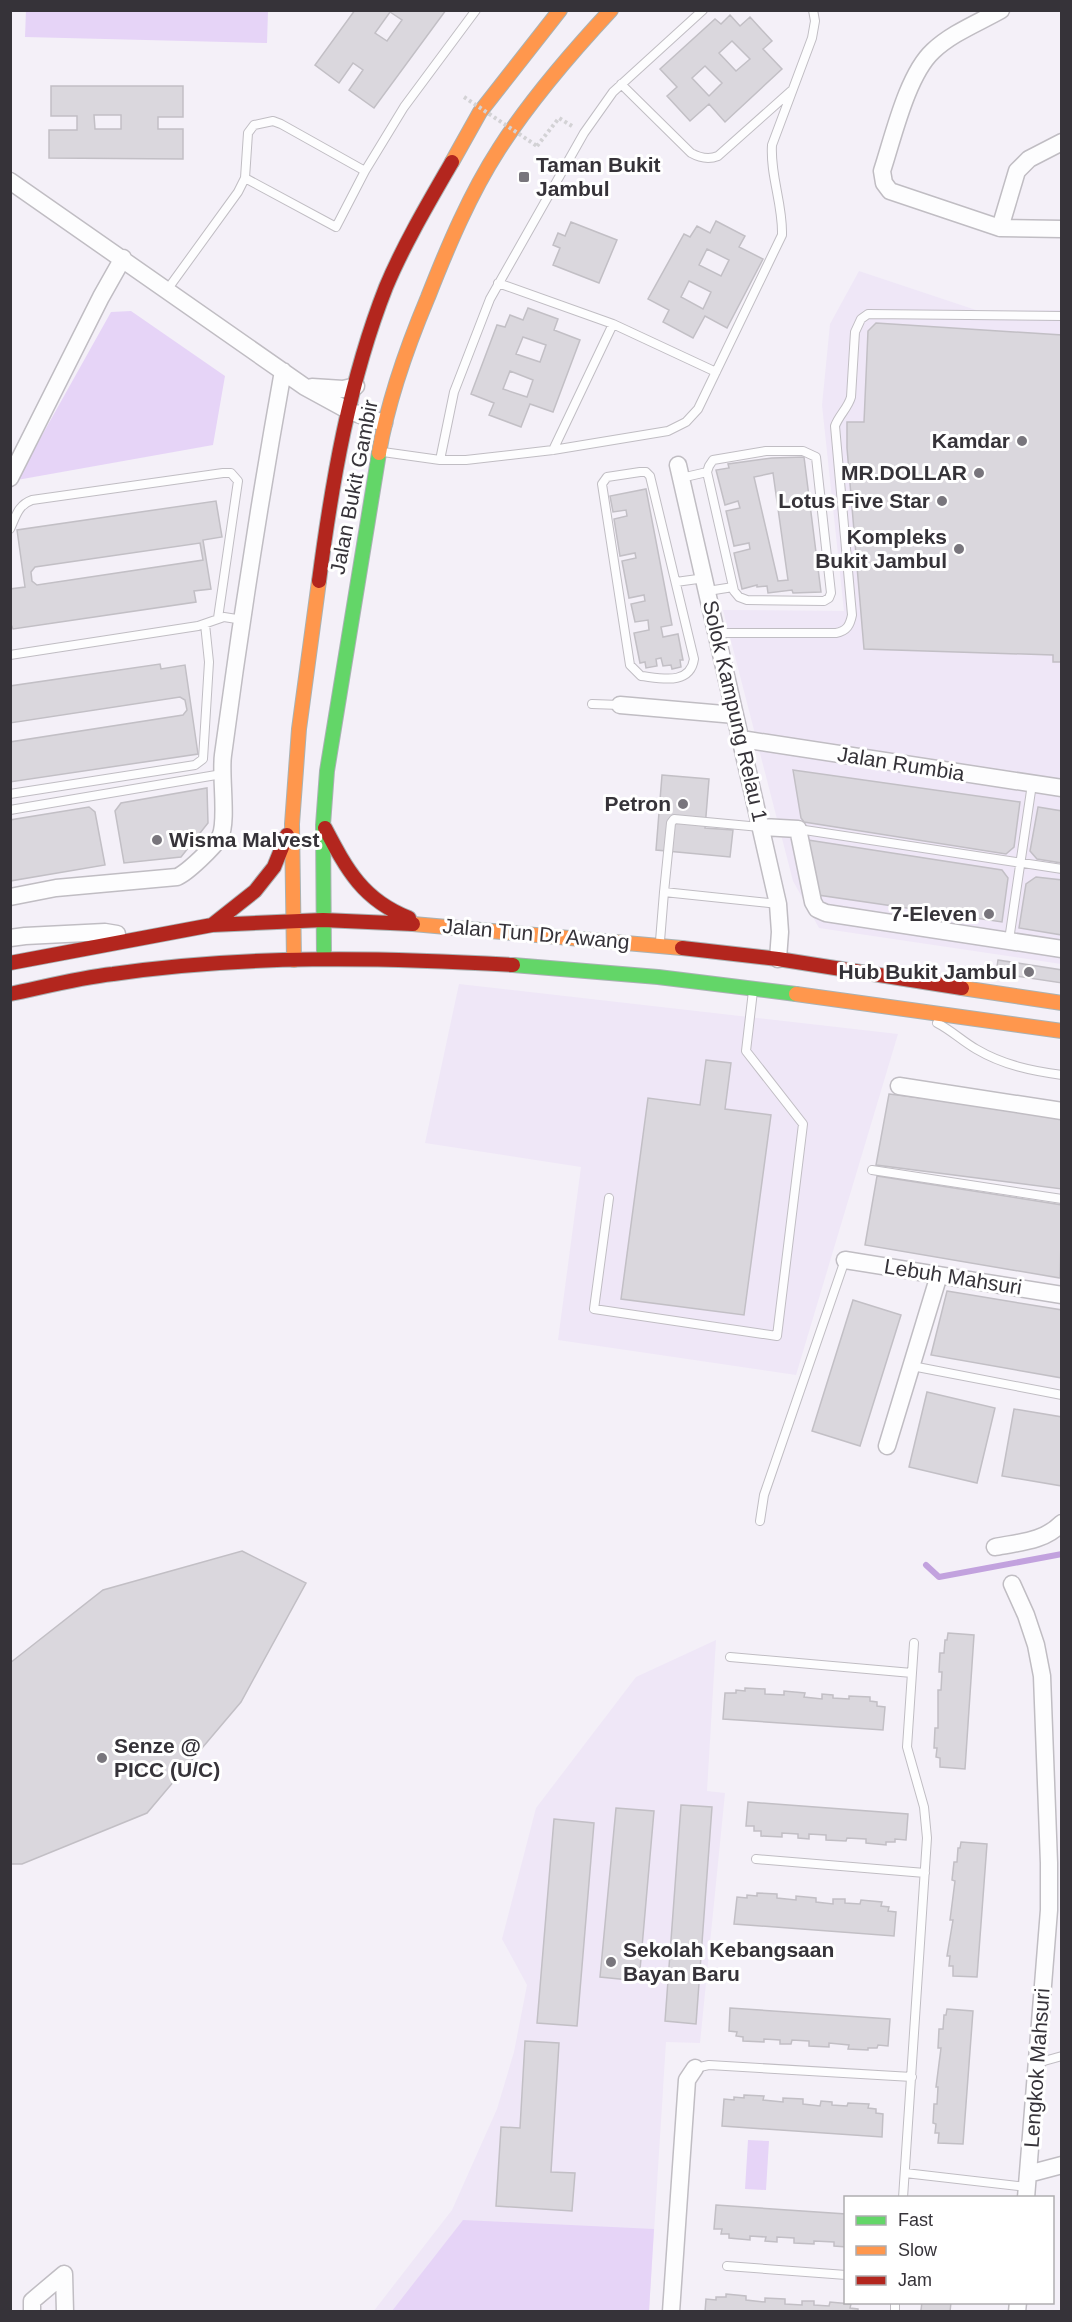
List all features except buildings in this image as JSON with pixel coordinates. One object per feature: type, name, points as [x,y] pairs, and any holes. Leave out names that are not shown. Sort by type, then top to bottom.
[{"type":"main road","name":"Jalan Bukit Gambir","points":[[294,960],[292,824],[299,729],[313,639],[332,484],[364,347],[387,286],[426,207],[480,112],[549,22],[561,10]]},
{"type":"main road","name":"Jalan Bukit Gambir","points":[[324,959],[323,825],[327,771],[384,423],[413,333],[451,238],[488,169],[499,149],[566,59],[611,10]]},
{"type":"main road","points":[[212,925],[255,891],[274,867],[292,824]]},
{"type":"main road","points":[[323,825],[347,870],[374,902],[395,914],[430,925]]},
{"type":"main road","name":"Jalan Tun Dr Awang","points":[[10,963],[212,925],[323,920],[430,925],[660,945],[778,959],[1062,1003]]},
{"type":"main road","name":"Jalan Tun Dr Awang","points":[[10,994],[110,974],[205,965],[324,959],[430,959],[662,976],[1062,1031]]},
{"type":"street","points":[[1001,10],[952,37],[931,52],[914,78],[882,171],[884,183],[890,191],[1000,228],[1062,229]]},
{"type":"street","points":[[1000,228],[1017,171],[1029,159],[1062,142]]},
{"type":"street","points":[[10,181],[305,387],[349,411],[384,423]]},
{"type":"street","points":[[10,478],[123,258]]},
{"type":"street","points":[[10,897],[56,888],[177,877],[186,873],[220,837],[223,825],[222,774],[264,479],[283,371]]},
{"type":"street","points":[[305,387],[329,390],[356,386]]},
{"type":"street","name":"Solok Kampung Relau 1","points":[[680,471],[778,904],[780,932],[778,959]]},
{"type":"street","points":[[620,705],[735,715]]},
{"type":"street","name":"Jalan Rumbia","points":[[741,739],[1062,788]]},
{"type":"street","points":[[761,827],[798,829],[813,902],[817,909],[826,913],[1062,949]]},
{"type":"street","points":[[10,938],[105,932],[140,937]]},
{"type":"street","points":[[899,1086],[1062,1111]]},
{"type":"street","name":"Lebuh Mahsuri","points":[[845,1260],[1062,1295]]},
{"type":"street","points":[[887,1446],[939,1275]]},
{"type":"street","points":[[995,1547],[1039,1539],[1053,1532],[1062,1522]]},
{"type":"street","name":"Lengkok Mahsuri","points":[[1012,1584],[1026,1614],[1042,1676],[1049,1863],[1055,1908],[1037,2063],[1027,2186]]},
{"type":"street","points":[[671,2312],[687,2080],[695,2067]]},
{"type":"street","points":[[1027,2186],[1062,2165]]},
{"type":"street","points":[[32,2312],[32,2301],[64,2274],[65,2312]]},
{"type":"lane","points":[[245,178],[336,227],[365,171],[404,107],[476,10]]},
{"type":"lane","points":[[440,460],[454,392],[498,283],[584,133],[621,84],[703,10]]},
{"type":"lane","points":[[379,452],[440,460],[481,460],[668,431],[686,422],[698,409],[782,235],[783,214],[771,160],[772,145],[812,38],[815,21],[813,10]]},
{"type":"lane","points":[[621,84],[691,153],[700,158],[711,159],[718,156],[794,88]]},
{"type":"lane","points":[[167,290],[238,192],[245,178],[248,133],[254,125],[273,121],[281,124],[365,171]]},
{"type":"lane","points":[[498,283],[613,324],[716,372]]},
{"type":"lane","points":[[717,633],[836,633],[848,628],[851,622],[835,426],[838,418],[849,405],[851,397],[855,332],[861,319],[868,314],[1062,316]]},
{"type":"lane","points":[[553,450],[613,324]]},
{"type":"lane","points":[[766,451],[803,451],[816,457],[831,593],[829,598],[824,601],[747,600],[739,597],[733,586],[707,472],[713,460],[766,451]]},
{"type":"lane","points":[[680,471],[707,472]]},
{"type":"lane","points":[[640,472],[646,472],[650,476],[676,582],[694,659],[693,666],[677,679],[641,676],[630,664],[602,484],[607,477],[640,472]]},
{"type":"lane","points":[[10,529],[19,507],[32,500],[223,473],[231,474],[238,481],[218,618]]},
{"type":"lane","points":[[676,582],[733,586]]},
{"type":"lane","points":[[10,655],[205,624],[218,618],[243,620]]},
{"type":"lane","points":[[10,794],[195,765],[201,762],[209,662],[205,624]]},
{"type":"lane","points":[[592,704],[620,705]]},
{"type":"lane","points":[[10,810],[222,774]]},
{"type":"lane","points":[[1009,940],[1032,784]]},
{"type":"lane","points":[[660,945],[671,823],[674,819],[761,827]]},
{"type":"lane","points":[[798,829],[1062,869]]},
{"type":"lane","points":[[664,892],[778,904]]},
{"type":"lane","points":[[609,1198],[594,1309],[777,1336],[803,1124],[746,1051],[753,988]]},
{"type":"lane","points":[[913,1010],[948,1029],[976,1049],[999,1060],[1025,1070],[1062,1076]]},
{"type":"lane","points":[[872,1170],[1062,1199]]},
{"type":"lane","points":[[760,1521],[764,1495],[845,1260]]},
{"type":"lane","points":[[912,1366],[1062,1395]]},
{"type":"lane","points":[[903,2196],[927,1838],[924,1807],[907,1747],[914,1643]]},
{"type":"lane","points":[[730,1657],[912,1673]]},
{"type":"lane","points":[[756,1859],[925,1873]]},
{"type":"lane","points":[[1037,2063],[1062,2056]]},
{"type":"lane","points":[[695,2067],[912,2078]]},
{"type":"lane","points":[[905,2173],[1027,2186]]},
{"type":"lane","points":[[727,2266],[844,2275]]},
{"type":"path","points":[[464,97],[537,146],[560,118]]},
{"type":"shaded area","points":[[26,10],[268,11],[267,43],[25,37]]},
{"type":"shaded area","name":"Kompleks Bukit Jambul","points":[[859,271],[979,311],[1061,310],[1061,964],[819,928],[793,881],[723,610],[844,611],[822,405],[830,324]]},
{"type":"shaded area","points":[[131,311],[225,376],[213,445],[17,480],[111,312]]},
{"type":"shaded area","points":[[459,984],[898,1034],[796,1375],[558,1340],[581,1167],[425,1143]]},
{"type":"shaded area","name":"Sekolah Kebangsaan Bayan Baru","points":[[716,1640],[707,1791],[725,1793],[700,2043],[666,2042],[649,2311],[373,2312],[452,2210],[497,2109],[514,2052],[527,1985],[502,1939],[536,1808],[636,1677]]},
{"type":"shaded area","points":[[748,2140],[769,2141],[766,2190],[745,2189]]},
{"type":"shaded area","points":[[463,2220],[654,2229],[649,2311],[392,2311]]},
{"type":"waterway","points":[[926,1565],[939,1577],[1062,1554]]},
{"type":"traffic: fast","points":[[324,959],[323,825],[327,771],[379,453]]},
{"type":"traffic: fast","points":[[513,965],[658,977],[796,994]]},
{"type":"traffic: slow","points":[[452,162],[480,112],[560,10]]},
{"type":"traffic: slow","points":[[379,453],[393,394],[413,335],[478,184],[511,130],[538,94],[611,10]]},
{"type":"traffic: slow","points":[[294,960],[292,824],[299,729],[319,581]]},
{"type":"traffic: slow","points":[[413,924],[682,948]]},
{"type":"traffic: slow","points":[[962,988],[1062,1003]]},
{"type":"traffic: slow","points":[[796,994],[1062,1031]]},
{"type":"traffic: jam","points":[[319,581],[343,432],[373,323],[401,255],[452,162]]},
{"type":"traffic: jam","points":[[325,828],[349,870],[368,893],[393,911],[409,918]]},
{"type":"traffic: jam","points":[[212,925],[255,891],[274,867],[287,835]]},
{"type":"traffic: jam","points":[[10,963],[212,925],[323,920],[413,924]]},
{"type":"traffic: jam","points":[[682,948],[778,959],[962,988]]},
{"type":"traffic: jam","points":[[10,994],[100,976],[212,963],[363,959],[513,965]]},
{"type":"place","name":"Taman Bukit Jambul","points":[[524,177]]},
{"type":"place","name":"Kamdar","points":[[1022,441]]},
{"type":"place","name":"MR.DOLLAR","points":[[979,473]]},
{"type":"place","name":"Lotus Five Star","points":[[942,501]]},
{"type":"place","name":"Kompleks Bukit Jambul","points":[[959,549]]},
{"type":"place","name":"Petron","points":[[683,804]]},
{"type":"place","name":"Wisma Malvest","points":[[157,840]]},
{"type":"place","name":"7-Eleven","points":[[989,914]]},
{"type":"place","name":"Hub Bukit Jambul","points":[[1029,972]]},
{"type":"place","name":"Senze @ PICC (U/C)","points":[[102,1758]]},
{"type":"place","name":"Sekolah Kebangsaan Bayan Baru","points":[[611,1962]]}]
